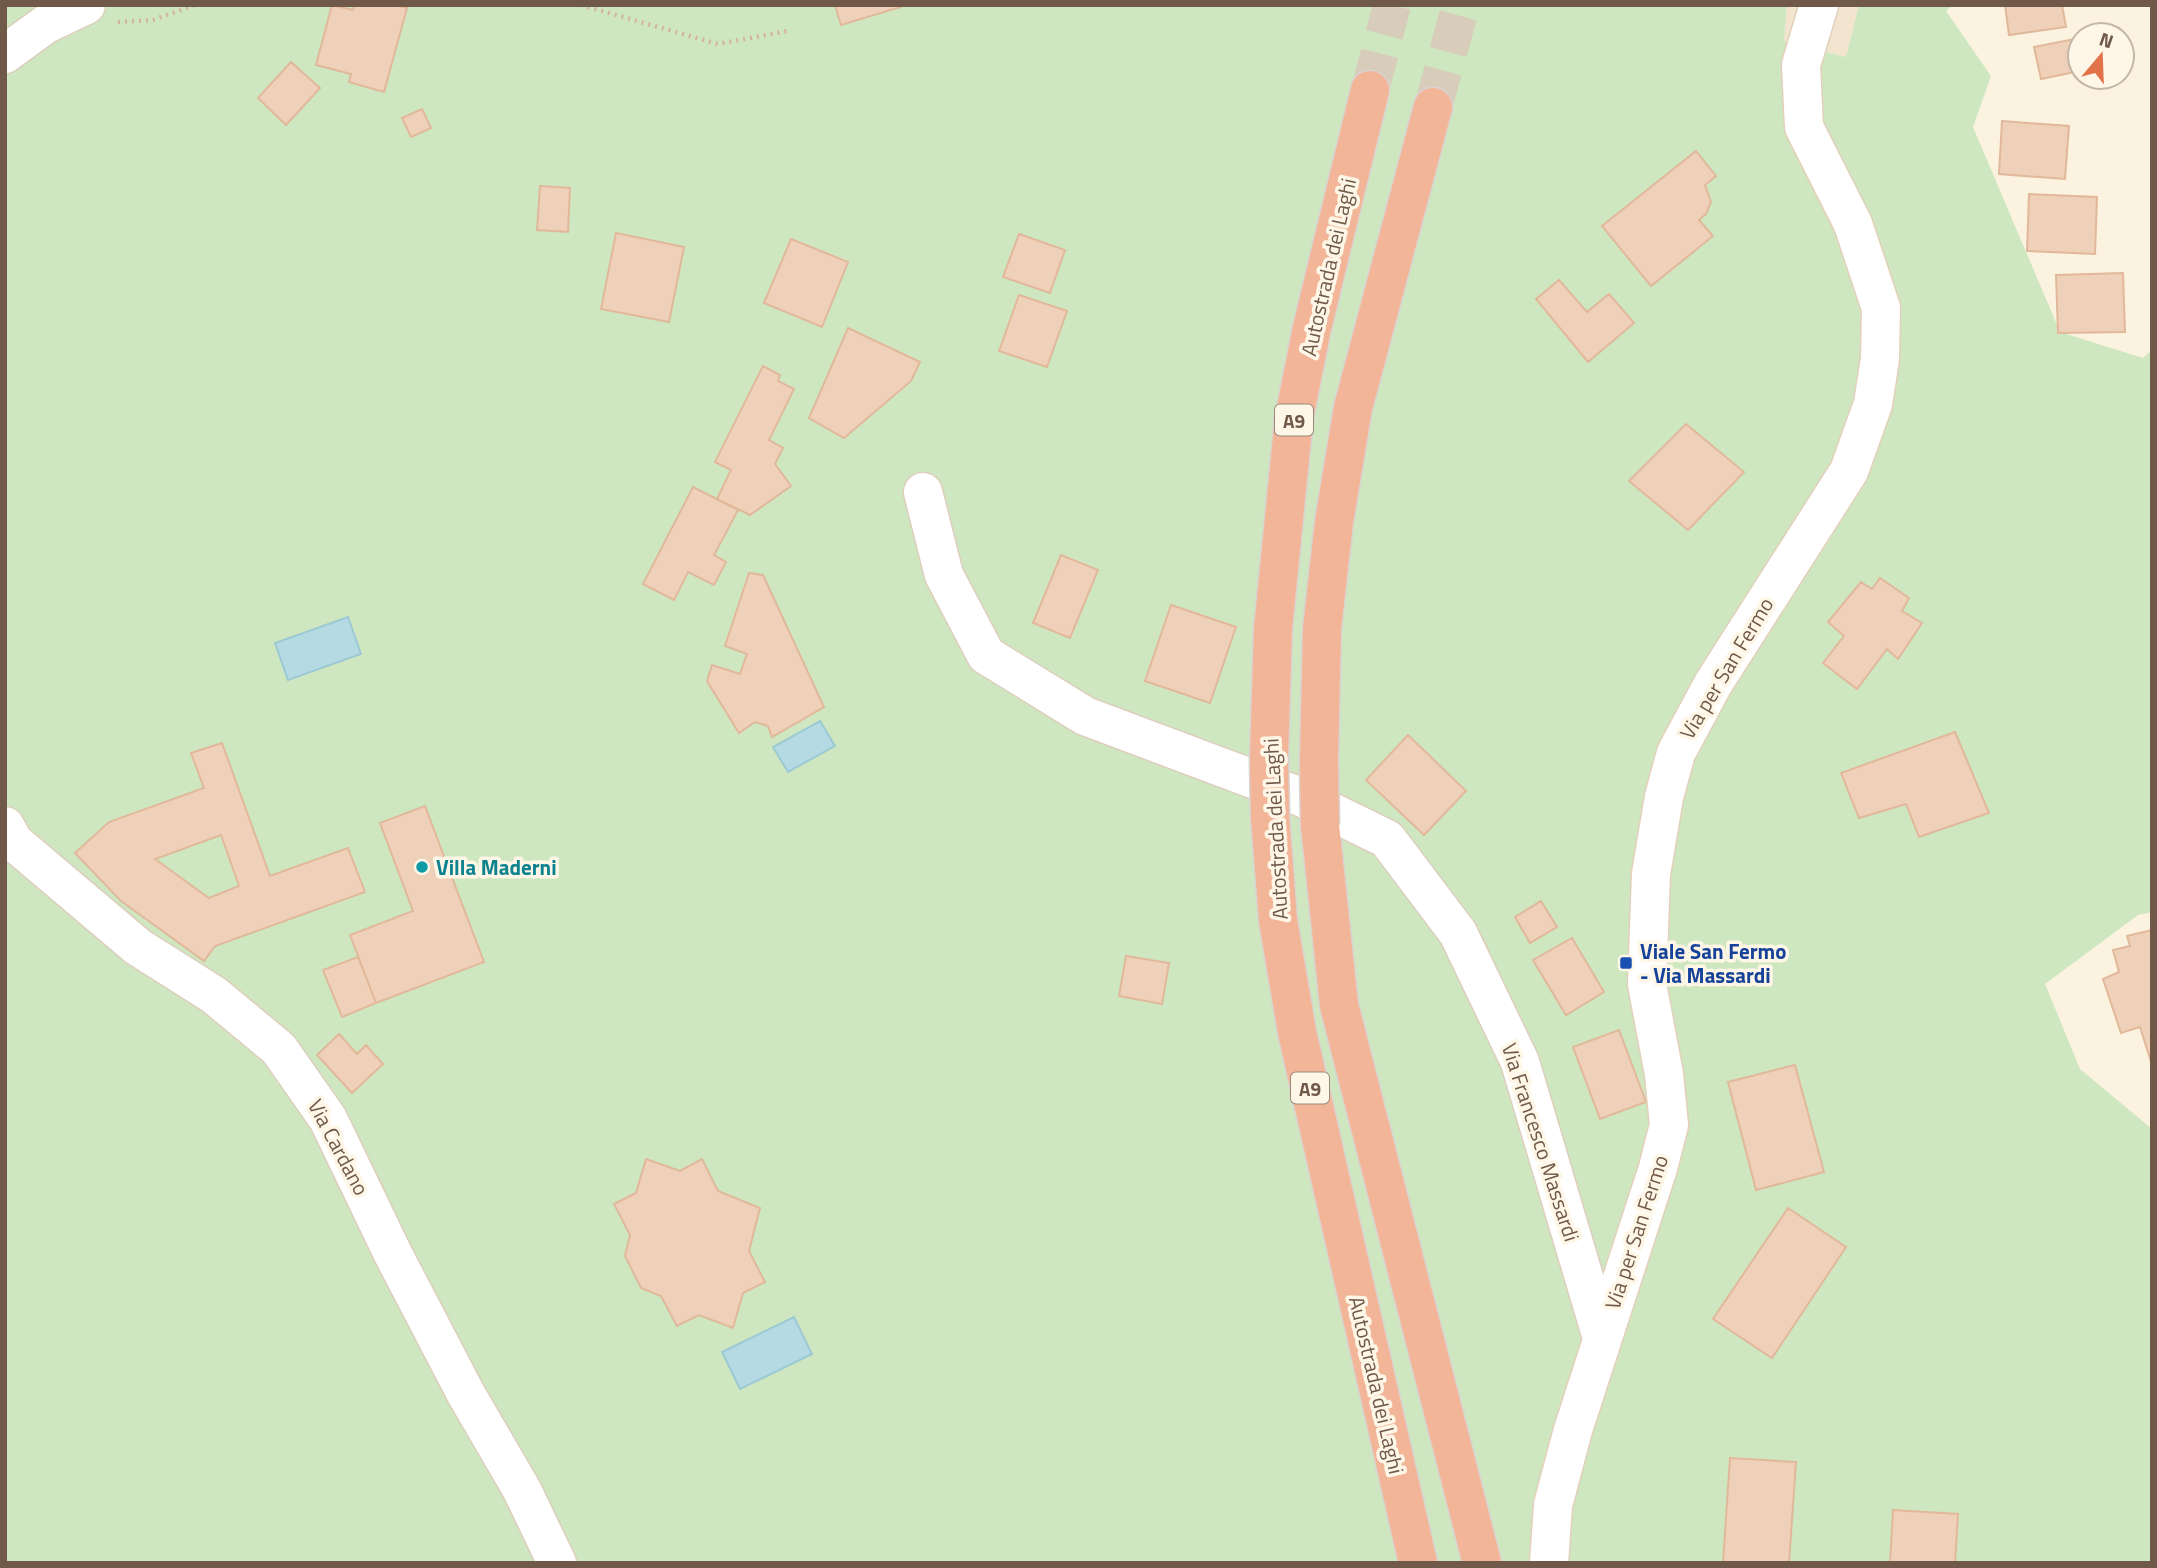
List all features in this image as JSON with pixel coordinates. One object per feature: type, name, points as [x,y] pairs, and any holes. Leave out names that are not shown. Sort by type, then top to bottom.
[{"type":"highway","name":"Autostrada dei Laghi","points":[[1370,90],[1312,328],[1294,418],[1273,629],[1270,816],[1278,920],[1297,1032],[1418,1563]]},
{"type":"highway","name":"A9","points":[[1433,107],[1353,408],[1334,522],[1321,629],[1320,825],[1339,1005],[1482,1563]]},
{"type":"street","name":"Via per San Fermo","points":[[1549,1563],[1553,1505],[1573,1430],[1658,1168],[1669,1125],[1664,1074],[1647,984],[1651,874],[1664,797],[1676,753],[1713,684],[1849,471],[1873,404],[1880,359],[1881,308],[1853,225],[1804,127],[1801,65],[1819,5]]},
{"type":"street","points":[[5,54],[46,24],[78,9]]},
{"type":"street","name":"Via Francesco Massardi","points":[[923,492],[944,575],[986,655],[1085,716],[1301,797],[1387,839],[1458,933],[1520,1062],[1602,1338]]},
{"type":"street","name":"Via Cardano","points":[[5,826],[14,842],[138,947],[214,995],[279,1049],[328,1119],[399,1266],[466,1394],[522,1490],[557,1563]]},
{"type":"path","points":[[78,9],[107,22],[153,20],[195,5]]},
{"type":"path","points":[[581,5],[718,44],[787,31]]},
{"type":"shaded area","points":[[1787,5],[1859,5],[1846,57],[1784,41]]},
{"type":"green space","points":[[5,5],[1787,5],[1784,41],[1846,57],[1859,5],[1952,5],[1946,11],[1991,76],[1973,127],[2060,332],[2143,358],[2152,350],[2152,912],[2138,915],[2045,984],[2080,1069],[2152,1129],[2152,1563],[5,1563]]},
{"type":"water","points":[[348,617],[361,654],[288,680],[275,643]]},
{"type":"water","points":[[820,721],[835,746],[788,772],[773,747]]},
{"type":"water","points":[[794,1317],[812,1354],[740,1389],[722,1352]]},
{"type":"building","points":[[332,5],[353,10],[354,5],[396,5],[407,8],[384,92],[349,82],[351,74],[316,65]]},
{"type":"building","points":[[835,5],[900,5],[901,7],[841,25]]},
{"type":"building","points":[[2005,5],[2062,5],[2066,27],[2009,35]]},
{"type":"building","points":[[2066,41],[2066,74],[2041,79],[2034,47]]},
{"type":"building","points":[[291,62],[320,88],[286,125],[258,98]]},
{"type":"building","points":[[422,109],[431,128],[411,137],[402,118]]},
{"type":"building","points":[[2002,121],[2069,126],[2065,179],[1999,174]]},
{"type":"building","points":[[1696,151],[1716,176],[1705,185],[1711,202],[1706,214],[1699,220],[1713,236],[1651,286],[1602,226]]},
{"type":"building","points":[[540,186],[570,188],[568,232],[537,230]]},
{"type":"building","points":[[2029,194],[2097,197],[2095,254],[2027,251]]},
{"type":"building","points":[[616,233],[684,247],[669,322],[601,309]]},
{"type":"building","points":[[1019,234],[1065,250],[1050,293],[1003,277]]},
{"type":"building","points":[[791,239],[848,262],[822,327],[764,303]]},
{"type":"building","points":[[2123,273],[2125,332],[2058,333],[2056,275]]},
{"type":"building","points":[[1559,280],[1587,312],[1609,294],[1634,323],[1588,362],[1536,299]]},
{"type":"building","points":[[1019,295],[1067,311],[1047,367],[999,351]]},
{"type":"building","points":[[848,328],[920,362],[911,381],[844,438],[809,418]]},
{"type":"building","points":[[763,366],[780,375],[778,381],[794,389],[769,440],[783,448],[775,464],[791,486],[750,515],[717,499],[731,470],[715,462]]},
{"type":"building","points":[[1686,424],[1744,472],[1688,530],[1629,481]]},
{"type":"building","points":[[693,487],[738,510],[714,555],[726,562],[714,585],[688,572],[674,600],[643,584]]},
{"type":"building","points":[[1061,555],[1098,570],[1070,638],[1033,623]]},
{"type":"building","points":[[749,573],[763,575],[824,707],[772,737],[768,726],[755,722],[739,733],[707,681],[712,665],[740,674],[747,654],[725,646]]},
{"type":"building","points":[[1880,578],[1909,598],[1902,611],[1922,623],[1898,659],[1887,649],[1857,689],[1823,663],[1844,636],[1828,622],[1861,582],[1872,589]]},
{"type":"building","points":[[1171,605],[1236,627],[1210,703],[1145,681]]},
{"type":"building","points":[[1955,732],[1989,813],[1919,837],[1906,804],[1859,818],[1841,773]]},
{"type":"building","points":[[1408,735],[1466,791],[1424,835],[1366,780]]},
{"type":"building","points":[[222,743],[270,876],[348,848],[365,892],[215,946],[204,961],[121,901],[75,853],[109,822],[204,788],[191,753]],"holes":[[[221,835],[239,886],[209,898],[155,859]]]},
{"type":"building","name":"Villa Maderni","points":[[425,806],[484,962],[376,1003],[350,935],[413,911],[380,823]]},
{"type":"building","points":[[1541,901],[1557,927],[1530,943],[1515,917]]},
{"type":"building","points":[[2152,930],[2152,1065],[2140,1027],[2121,1033],[2103,979],[2119,972],[2113,950],[2130,946],[2127,936]]},
{"type":"building","points":[[1572,938],[1604,992],[1566,1015],[1533,960]]},
{"type":"building","points":[[1126,956],[1169,963],[1162,1004],[1119,996]]},
{"type":"building","points":[[358,957],[376,1003],[342,1017],[323,970]]},
{"type":"building","points":[[1619,1030],[1646,1102],[1600,1119],[1573,1047]]},
{"type":"building","points":[[339,1034],[357,1054],[366,1045],[383,1064],[352,1093],[317,1055]]},
{"type":"building","points":[[1795,1065],[1824,1172],[1756,1190],[1728,1082]]},
{"type":"building","points":[[646,1159],[680,1171],[702,1159],[718,1191],[760,1208],[749,1251],[765,1282],[743,1293],[733,1328],[699,1315],[677,1326],[661,1296],[641,1288],[625,1256],[630,1235],[614,1204],[636,1193]]},
{"type":"building","points":[[1788,1208],[1846,1247],[1772,1358],[1713,1319]]},
{"type":"building","points":[[1730,1458],[1796,1462],[1789,1563],[1723,1563]]},
{"type":"building","points":[[1893,1510],[1958,1514],[1955,1563],[1890,1563]]},
{"type":"tunnel","points":[[1370,90],[1392,5]]},
{"type":"tunnel","points":[[1433,107],[1461,5]]},
{"type":"place","name":"Villa Maderni","points":[[422,867]]},
{"type":"place","name":"Viale San Fermo - Via Massardi","points":[[1626,963]]}]
